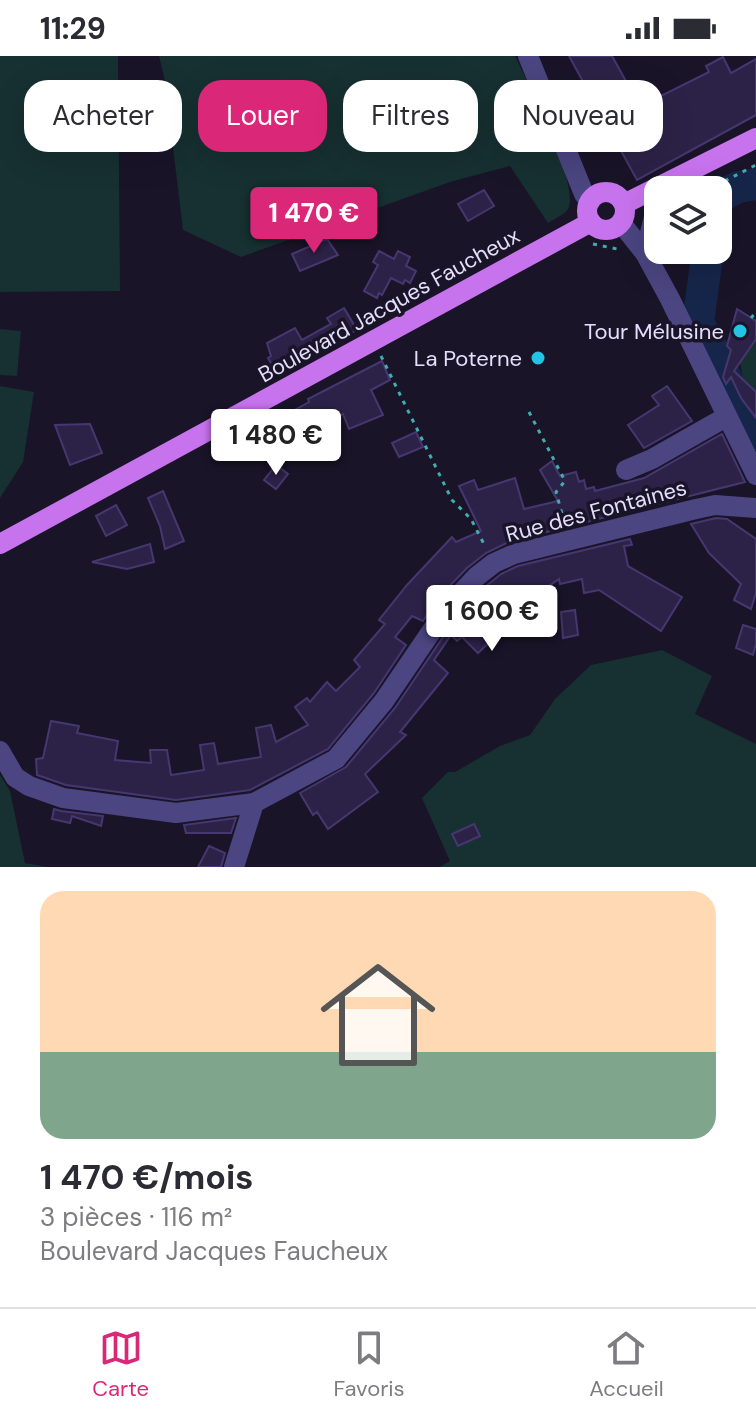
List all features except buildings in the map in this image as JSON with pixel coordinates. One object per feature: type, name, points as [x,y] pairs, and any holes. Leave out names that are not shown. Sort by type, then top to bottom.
[{"type":"main road","points":[[690,176],[756,138]]},
{"type":"main road","points":[[622,213],[610,193],[599,194],[590,212],[605,230],[622,213],[644,201]]},
{"type":"main road","name":"Boulevard Jacques Faucheux","points":[[0,544],[374,341],[590,212]]},
{"type":"street","points":[[528,56],[590,212]]},
{"type":"street","points":[[622,213],[644,251]]},
{"type":"street","points":[[650,264],[756,475]]},
{"type":"street","points":[[626,470],[652,459],[726,417]]},
{"type":"street","name":"Rue des Fontaines","points":[[0,751],[15,777],[29,786],[63,798],[176,813],[254,803],[336,759],[384,701],[448,607],[494,563],[514,554],[715,505],[756,508]]},
{"type":"street","points":[[234,867],[254,803]]},
{"type":"path","points":[[732,177],[756,165]]},
{"type":"path","points":[[751,318],[756,312]]},
{"type":"path","points":[[374,341],[452,500],[471,519],[494,563]]},
{"type":"path","points":[[529,412],[565,481],[556,492],[569,540]]},
{"type":"green space","points":[[0,56],[118,56],[118,80],[24,80],[24,152],[119,152],[120,291],[0,292]]},
{"type":"green space","points":[[159,56],[515,56],[526,80],[494,80],[494,152],[558,152],[567,179],[568,209],[548,223],[510,166],[450,182],[241,257],[183,230],[174,152],[182,152],[182,80],[165,80]]},
{"type":"green space","points":[[0,329],[21,331],[17,376],[0,375]]},
{"type":"green space","points":[[756,339],[756,392],[743,380],[740,362]]},
{"type":"green space","points":[[0,386],[34,392],[23,462],[0,498]]},
{"type":"green space","points":[[662,650],[712,676],[695,714],[756,744],[756,867],[440,867],[450,861],[422,798],[448,772],[455,772],[500,746],[530,735],[555,699],[591,665]]},
{"type":"green space","points":[[0,775],[10,791],[25,863],[48,867],[0,867]]},
{"type":"waterway","points":[[732,190],[756,184]]},
{"type":"waterway","points":[[706,264],[698,322],[743,419],[756,434]]},
{"type":"place","name":"Tour Mélusine","points":[[740,331]]},
{"type":"place","name":"La Poterne","points":[[538,358]]}]
